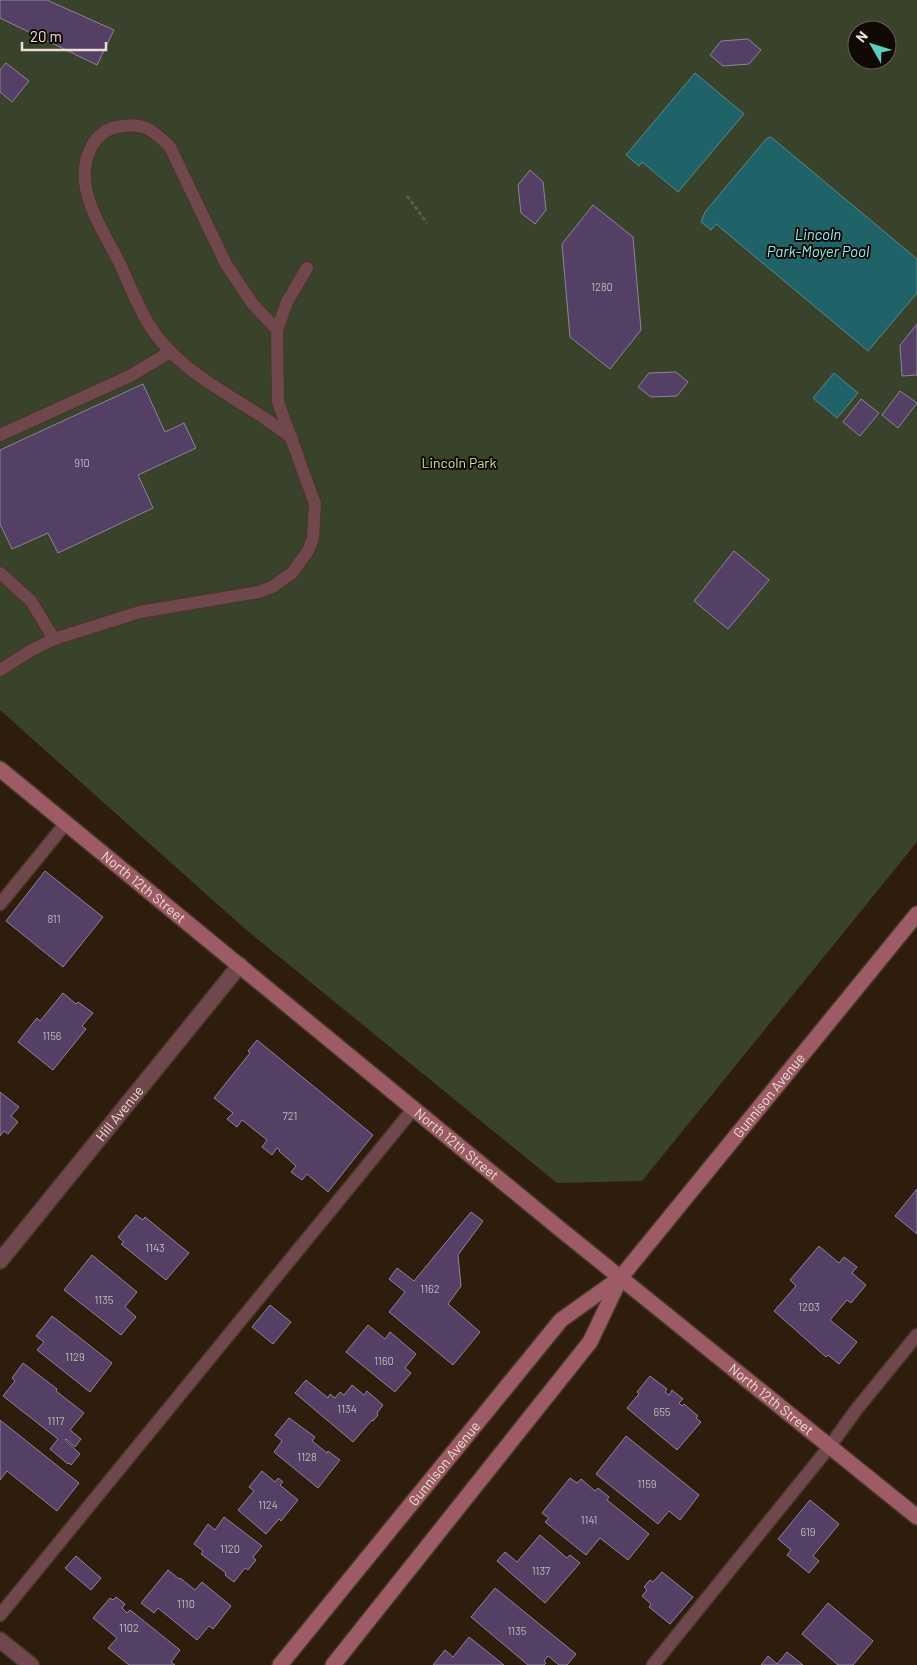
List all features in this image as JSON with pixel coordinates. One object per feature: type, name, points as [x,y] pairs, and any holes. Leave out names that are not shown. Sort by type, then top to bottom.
[{"type":"street","name":"North 12th Street","points":[[0,769],[560,1229],[917,1517]]},
{"type":"street","name":"Gunnison Avenue","points":[[333,1665],[590,1342],[621,1277],[917,914]]},
{"type":"street","name":"Hill Avenue","points":[[0,1261],[240,965]]},
{"type":"street","name":"Gunnison Avenue","points":[[280,1665],[561,1320],[621,1277]]},
{"type":"street","points":[[0,1640],[31,1665]]},
{"type":"lane","points":[[277,330],[252,303],[226,264],[170,147],[157,134],[143,126],[114,127],[101,135],[91,148],[85,161],[85,182],[92,207],[148,323],[170,352],[198,374],[292,438]]},
{"type":"lane","points":[[0,670],[30,651],[54,639],[140,612],[259,592],[272,587],[292,573],[308,551],[313,538],[315,504],[278,402],[277,330],[287,302],[307,268]]},
{"type":"lane","points":[[0,436],[135,373],[170,352]]},
{"type":"lane","points":[[0,573],[32,601],[54,639]]},
{"type":"lane","points":[[0,904],[66,823]]},
{"type":"lane","points":[[0,1615],[414,1108]]},
{"type":"lane","points":[[653,1665],[917,1335]]},
{"type":"path","points":[[407,196],[427,223]]},
{"type":"green space","name":"Lincoln Park","points":[[0,0],[917,0],[917,842],[642,1181],[557,1183],[244,928],[0,710]]},
{"type":"water","points":[[695,73],[744,114],[678,192],[642,162],[639,166],[626,155]]},
{"type":"water","name":"Lincoln Park-Moyer Pool","points":[[771,137],[917,259],[917,293],[868,351],[716,224],[711,230],[701,222],[705,212],[767,138]]},
{"type":"water","points":[[834,373],[858,393],[837,418],[813,398]]},
{"type":"building","points":[[0,0],[47,0],[114,30],[97,65],[0,18]]},
{"type":"building","points":[[748,39],[761,50],[749,64],[723,66],[710,55],[721,41]]},
{"type":"building","points":[[6,63],[29,81],[12,102],[0,92],[0,70]]},
{"type":"building","points":[[530,170],[543,182],[546,210],[535,224],[521,213],[518,185]]},
{"type":"building","points":[[593,205],[633,237],[641,330],[610,369],[570,337],[562,244]]},
{"type":"building","points":[[917,324],[917,375],[902,376],[900,345]]},
{"type":"building","points":[[676,372],[688,382],[677,396],[651,397],[638,387],[649,373]]},
{"type":"building","points":[[143,384],[165,432],[184,423],[196,448],[138,475],[153,508],[58,553],[48,533],[12,549],[0,524],[0,450]]},
{"type":"building","points":[[900,391],[917,403],[898,428],[882,415]]},
{"type":"building","points":[[861,399],[879,413],[860,436],[843,422]]},
{"type":"building","points":[[734,551],[769,580],[728,629],[694,601]]},
{"type":"building","points":[[45,871],[103,917],[63,967],[6,921]]},
{"type":"building","points":[[63,993],[76,1004],[78,1002],[93,1013],[82,1026],[86,1029],[53,1070],[18,1042],[37,1018],[40,1021]]},
{"type":"building","points":[[257,1040],[373,1135],[328,1192],[307,1174],[302,1180],[291,1172],[296,1166],[280,1150],[277,1148],[272,1155],[262,1147],[267,1140],[242,1120],[237,1127],[227,1119],[233,1113],[214,1098],[250,1053],[248,1051]]},
{"type":"building","points":[[0,1092],[19,1107],[11,1116],[18,1122],[8,1134],[4,1131],[0,1136]]},
{"type":"building","points":[[917,1189],[917,1234],[895,1216]]},
{"type":"building","points":[[471,1212],[483,1221],[458,1255],[461,1286],[448,1304],[480,1332],[453,1365],[389,1312],[405,1292],[389,1279],[397,1268],[414,1281]]},
{"type":"building","points":[[136,1215],[143,1220],[145,1217],[189,1253],[166,1280],[121,1244],[124,1242],[118,1237]]},
{"type":"building","points":[[819,1246],[839,1263],[844,1257],[857,1267],[852,1273],[866,1285],[851,1303],[847,1300],[830,1320],[857,1342],[839,1364],[828,1355],[826,1357],[774,1311],[796,1286],[790,1280]]},
{"type":"building","points":[[92,1255],[137,1292],[125,1307],[136,1317],[121,1335],[64,1290]]},
{"type":"building","points":[[270,1305],[291,1322],[273,1344],[252,1327]]},
{"type":"building","points":[[52,1316],[112,1363],[90,1392],[37,1350],[44,1342],[36,1336]]},
{"type":"building","points":[[368,1325],[385,1339],[390,1332],[416,1354],[405,1368],[411,1373],[395,1392],[346,1352]]},
{"type":"building","points":[[23,1363],[84,1413],[70,1430],[81,1439],[75,1447],[65,1440],[80,1454],[71,1465],[50,1449],[58,1439],[3,1396],[15,1381],[12,1378]]},
{"type":"building","points":[[650,1376],[667,1389],[665,1392],[669,1395],[672,1390],[683,1399],[679,1403],[682,1406],[684,1404],[698,1416],[696,1418],[701,1422],[677,1450],[627,1408],[639,1394],[637,1392]]},
{"type":"building","points":[[306,1380],[328,1398],[330,1394],[335,1398],[340,1392],[344,1395],[352,1385],[364,1395],[367,1391],[383,1405],[377,1413],[378,1415],[353,1442],[295,1393]]},
{"type":"building","points":[[289,1418],[315,1437],[312,1441],[327,1453],[328,1451],[340,1460],[318,1488],[274,1452],[282,1441],[275,1435]]},
{"type":"building","points":[[0,1420],[79,1483],[57,1511],[7,1471],[0,1480]]},
{"type":"building","points":[[626,1436],[699,1495],[680,1520],[669,1511],[658,1524],[596,1474]]},
{"type":"building","points":[[262,1471],[275,1482],[278,1478],[283,1482],[280,1485],[298,1500],[281,1521],[279,1519],[266,1534],[238,1510],[254,1491],[249,1487]]},
{"type":"building","points":[[570,1478],[577,1483],[581,1479],[595,1491],[598,1488],[609,1497],[607,1500],[649,1534],[628,1560],[600,1538],[586,1555],[545,1522],[549,1518],[542,1513]]},
{"type":"building","points":[[810,1500],[839,1524],[813,1556],[819,1561],[809,1573],[787,1555],[791,1550],[778,1539]]},
{"type":"building","points":[[224,1517],[262,1546],[253,1557],[256,1560],[248,1570],[245,1568],[234,1582],[225,1575],[226,1573],[201,1554],[203,1551],[194,1544],[208,1524],[215,1530]]},
{"type":"building","points":[[540,1535],[567,1558],[570,1555],[580,1563],[545,1603],[497,1561],[505,1552],[517,1562]]},
{"type":"building","points":[[76,1556],[101,1578],[91,1590],[65,1568]]},
{"type":"building","points":[[168,1570],[195,1590],[202,1582],[231,1606],[213,1629],[209,1626],[197,1640],[158,1608],[154,1613],[141,1603]]},
{"type":"building","points":[[662,1572],[693,1597],[670,1624],[649,1607],[651,1604],[642,1596],[647,1590],[644,1587],[650,1580],[653,1582]]},
{"type":"building","points":[[495,1588],[576,1654],[567,1665],[559,1665],[548,1656],[544,1661],[546,1663],[544,1665],[528,1665],[471,1617]]},
{"type":"building","points":[[116,1597],[125,1604],[122,1608],[127,1613],[130,1610],[180,1650],[171,1662],[175,1665],[129,1665],[108,1648],[117,1638],[93,1618],[110,1598],[113,1600]]},
{"type":"building","points":[[828,1603],[873,1641],[853,1665],[838,1665],[802,1634]]},
{"type":"building","points":[[469,1637],[504,1665],[433,1665],[445,1650],[453,1657]]},
{"type":"building","points":[[787,1652],[803,1665],[761,1665],[768,1656],[777,1664]]}]
